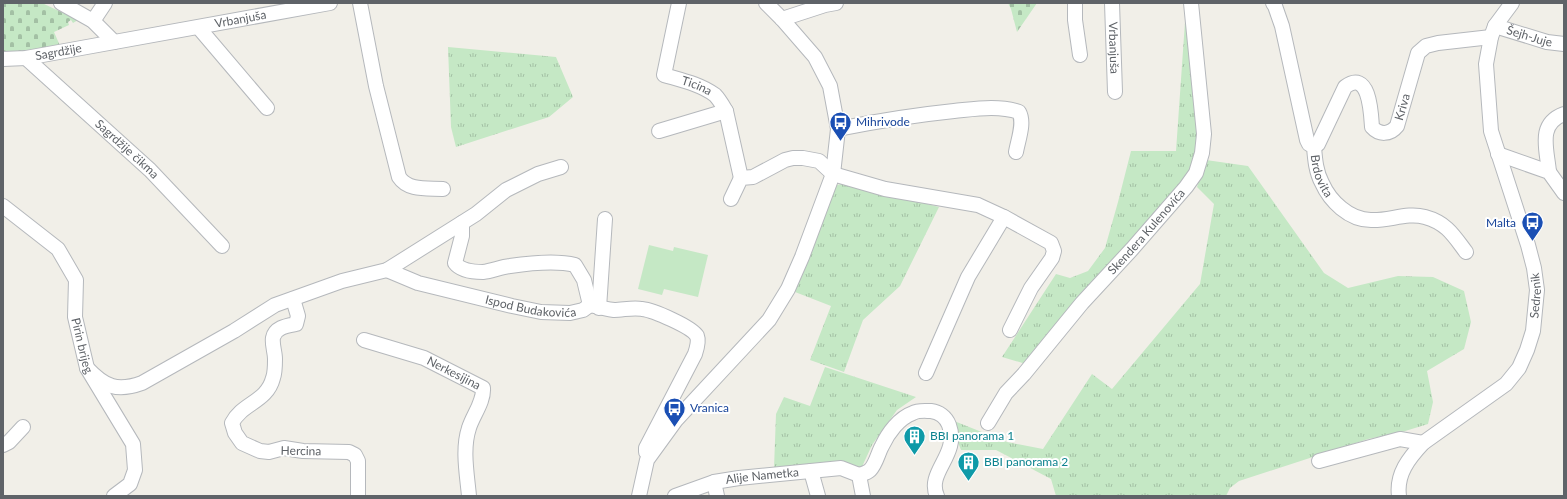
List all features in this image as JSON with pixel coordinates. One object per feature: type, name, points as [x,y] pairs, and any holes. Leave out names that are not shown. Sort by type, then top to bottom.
[{"type":"street","points":[[61,3],[93,21],[114,42]]},
{"type":"street","points":[[93,21],[105,3]]},
{"type":"street","name":"Vrbanjuša","points":[[114,42],[199,28],[330,3]]},
{"type":"street","points":[[360,3],[376,86],[399,177],[409,187],[443,189]]},
{"type":"street","name":"Ticina","points":[[679,3],[664,75],[690,82],[715,95],[726,111],[741,178]]},
{"type":"street","points":[[647,460],[676,420],[769,320],[788,289],[802,257],[833,174],[838,128],[830,86],[815,57],[766,3]]},
{"type":"street","points":[[782,19],[818,7],[836,3]]},
{"type":"street","points":[[1075,3],[1075,20],[1080,55]]},
{"type":"street","name":"Vrbanjuša","points":[[1112,3],[1115,92]]},
{"type":"street","name":"Skendera Kulenovića","points":[[988,423],[1006,393],[1024,374],[1082,303],[1172,204],[1196,173],[1202,153],[1204,134],[1191,3]]},
{"type":"street","name":"Brdovita","points":[[1273,3],[1276,6],[1282,26],[1307,140],[1309,144],[1314,147],[1321,182],[1329,194],[1339,206],[1356,218],[1370,220],[1416,215],[1427,217],[1450,230],[1466,252]]},
{"type":"street","name":"Sedrenik","points":[[1399,496],[1400,479],[1405,466],[1413,454],[1423,444],[1506,384],[1519,368],[1533,331],[1537,290],[1534,268],[1491,131],[1486,64],[1493,32],[1512,3]]},
{"type":"street","name":"Vrbanjuša","points":[[199,28],[267,108]]},
{"type":"street","name":"Kriva","points":[[1314,147],[1318,144],[1344,87],[1348,84],[1355,82],[1366,88],[1372,127],[1376,131],[1388,133],[1393,131],[1397,126],[1418,53],[1422,49],[1426,46],[1438,43],[1493,32]]},
{"type":"street","name":"Šejh-Juje","points":[[1493,32],[1564,44]]},
{"type":"street","name":"Sagrdžije","points":[[3,59],[26,58],[114,42]]},
{"type":"street","name":"Sagrdžije čikma","points":[[26,58],[150,170],[222,246]]},
{"type":"street","points":[[838,128],[915,114],[969,109],[1009,109],[1019,112],[1021,116],[1016,152]]},
{"type":"street","points":[[659,131],[726,111]]},
{"type":"street","points":[[1564,114],[1552,121],[1547,127],[1545,136],[1549,172],[1564,193]]},
{"type":"street","points":[[1498,154],[1549,172]]},
{"type":"street","points":[[731,199],[741,178],[754,177],[785,160],[803,158],[819,161],[833,174],[885,189],[978,205],[1004,217],[1051,243],[1054,251],[1052,258],[1031,288],[1010,330]]},
{"type":"street","points":[[87,368],[108,385],[116,388],[129,388],[142,383],[221,339],[275,305],[342,280],[387,270],[476,214],[506,190],[538,174],[561,166]]},
{"type":"street","name":"Pirin brijeg","points":[[3,206],[58,249],[76,280],[75,317],[87,368],[133,444],[135,470],[130,484],[114,496]]},
{"type":"street","points":[[926,373],[968,277],[1004,217]]},
{"type":"street","points":[[605,219],[595,306],[615,310],[643,309],[667,318],[687,328],[694,332],[698,337],[698,344],[695,354],[646,448],[647,460],[639,496]]},
{"type":"street","name":"Ispod Budakovića","points":[[387,270],[418,283],[541,312],[570,313],[595,306],[584,280],[574,265],[560,262],[511,266],[485,272],[461,268],[455,263],[462,236],[462,223]]},
{"type":"street","name":"Hercina","points":[[293,299],[298,316],[296,324],[280,328],[275,333],[272,341],[275,359],[273,378],[267,391],[236,416],[232,423],[235,433],[242,444],[260,451],[269,452],[284,448],[293,448],[303,451],[349,452],[355,455],[358,461],[358,496]]},
{"type":"street","name":"Nerkesijina","points":[[364,340],[424,358],[484,388],[484,394],[469,428],[466,442],[465,458],[469,496]]},
{"type":"street","points":[[863,496],[859,475],[869,471],[886,438],[900,422],[913,412],[923,411],[936,412],[948,422],[952,438],[951,446],[935,478],[934,487],[937,496]]},
{"type":"street","points":[[3,445],[9,442],[23,426]]},
{"type":"street","points":[[1319,461],[1392,440],[1406,440],[1423,444]]},
{"type":"street","name":"Alije Nametka","points":[[675,496],[714,482],[739,478],[841,468],[859,475]]},
{"type":"street","name":"Alije Nametka","points":[[811,471],[818,496]]},
{"type":"street","name":"Alije Nametka","points":[[714,482],[717,496]]},
{"type":"green space","points":[[3,3],[42,3],[78,20],[73,23],[71,20],[68,22],[69,25],[54,32],[61,48],[3,57]]},
{"type":"green space","points":[[1008,3],[1037,3],[1017,32],[1011,9]]},
{"type":"green space","points":[[1185,22],[1188,22],[1199,149],[1189,177],[1026,364],[1002,357],[1056,274],[1070,278],[1088,271],[1105,248],[1131,151],[1176,151]]},
{"type":"green space","points":[[448,47],[556,57],[573,97],[549,117],[456,147],[451,127]]},
{"type":"green space","points":[[1206,160],[1248,166],[1324,273],[1348,288],[1398,276],[1433,277],[1464,291],[1471,322],[1464,349],[1427,371],[1433,402],[1428,424],[1402,432],[1368,439],[1239,481],[1230,488],[1226,496],[1056,496],[1051,479],[996,450],[961,450],[949,419],[1007,442],[1043,449],[1092,374],[1112,389],[1200,284],[1214,204],[1197,187]]},
{"type":"green space","points":[[846,183],[939,207],[900,286],[863,320],[844,372],[810,360],[831,306],[795,292],[832,194],[837,185]]},
{"type":"green space","points":[[649,245],[673,251],[674,247],[708,255],[698,297],[664,289],[662,295],[638,289]]},
{"type":"green space","points":[[825,367],[916,397],[897,410],[872,445],[861,469],[774,468],[776,414],[784,397],[810,406]]},
{"type":"place","name":"Mihrivode","points":[[840,142]]},
{"type":"place","name":"Malta","points":[[1532,242]]},
{"type":"place","name":"Vranica","points":[[675,428]]},
{"type":"place","name":"BBI panorama 1","points":[[915,456]]},
{"type":"place","name":"BBI panorama 2","points":[[969,482]]}]
